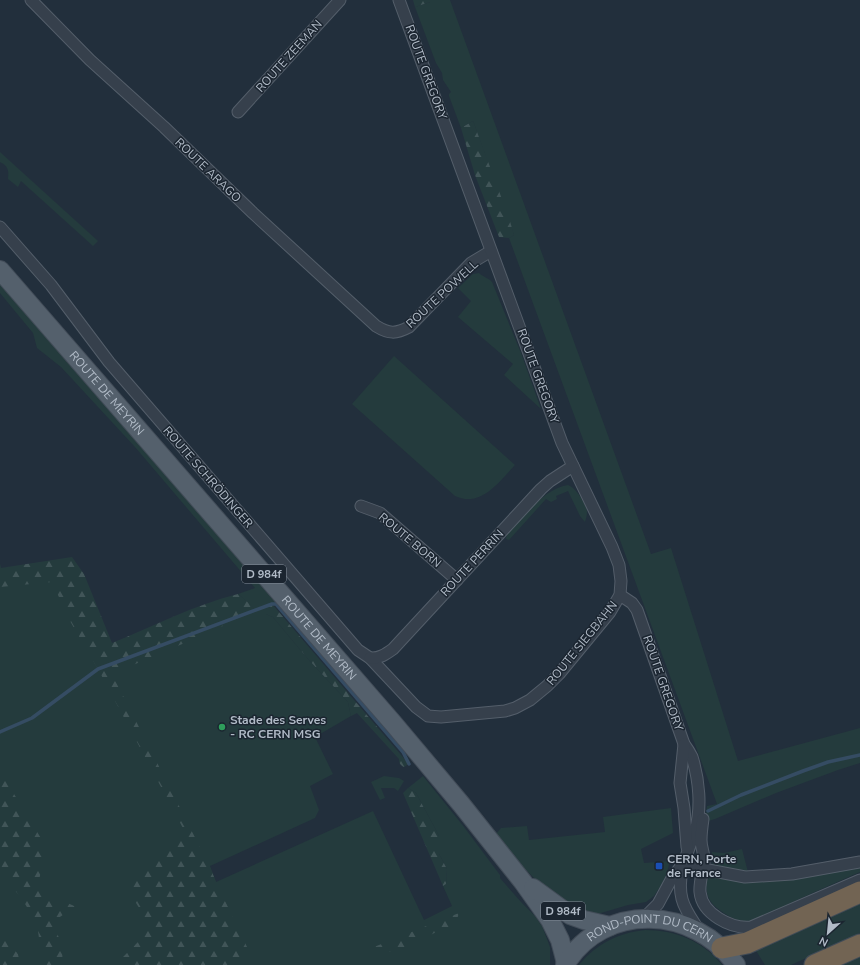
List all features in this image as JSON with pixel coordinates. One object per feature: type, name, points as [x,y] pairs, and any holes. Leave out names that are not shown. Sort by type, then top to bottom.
[{"type":"highway","points":[[722,948],[747,943],[860,892]]},
{"type":"highway","points":[[815,965],[860,945]]},
{"type":"main road","name":"ROUTE DE MEYRIN","points":[[0,270],[393,723],[523,882],[556,930],[563,949],[566,964]]},
{"type":"main road","name":"ROUTE DE MEYRIN","points":[[523,882],[570,914],[584,920],[610,926]]},
{"type":"main road","name":"ROND-POINT DU CERN","points":[[566,964],[584,943],[610,926],[631,920],[643,919],[676,922],[701,932],[722,948],[736,965]]},
{"type":"street","name":"ROUTE ARAGO","points":[[31,0],[90,60],[164,127],[253,213],[376,326],[391,332]]},
{"type":"street","name":"ROUTE ZEEMAN","points":[[238,112],[340,0]]},
{"type":"street","name":"ROUTE GREGORY","points":[[399,0],[562,443],[620,565],[620,594],[632,603],[637,610],[684,744],[692,756],[698,787],[695,829],[682,865],[672,878],[662,898],[643,919]]},
{"type":"street","name":"ROUTE SCHRÖDINGER","points":[[0,227],[51,285],[109,362],[358,650],[370,658],[416,706],[428,716]]},
{"type":"street","name":"ROUTE POWELL","points":[[391,332],[402,331],[409,327],[471,264],[492,251]]},
{"type":"street","name":"ROUTE PERRIN","points":[[370,658],[384,655],[393,649],[541,489],[550,481],[573,466]]},
{"type":"street","name":"ROUTE BORN","points":[[361,506],[380,513],[457,580]]},
{"type":"street","name":"ROUTE SIEGBAHN","points":[[428,716],[441,717],[505,711],[524,704],[540,693],[558,674],[610,612],[620,594]]},
{"type":"street","name":"ROUTE GREGORY","points":[[684,744],[680,782],[684,808],[687,852]]},
{"type":"street","name":"ROUTE GREGORY","points":[[684,744],[694,755],[705,787],[701,840],[704,860],[700,884],[702,903],[705,907],[725,922],[745,928],[751,927],[860,880]]},
{"type":"street","points":[[682,865],[733,876],[763,876],[792,874],[860,862]]},
{"type":"street","name":"ROUTE GREGORY","points":[[682,865],[681,885],[684,907],[701,932]]},
{"type":"green space","points":[[413,0],[430,0],[430,2],[415,7]]},
{"type":"green space","points":[[430,0],[450,0],[651,554],[671,548],[738,761],[860,728],[860,763],[776,793],[705,822],[707,806],[717,804],[509,238],[514,235],[473,121],[461,128],[449,96],[451,92],[443,80],[442,73],[436,63],[415,7],[430,2]]},
{"type":"green space","points":[[473,121],[509,218],[514,235],[509,238],[499,237],[475,175],[461,128]]},
{"type":"green space","points":[[0,152],[98,241],[93,246],[21,181],[18,187],[8,179],[7,169],[5,165],[0,162]]},
{"type":"green space","points":[[479,273],[492,282],[521,353],[541,409],[504,375],[513,364],[458,317],[471,301],[458,288],[473,274]]},
{"type":"green space","points":[[0,282],[278,602],[272,604],[266,614],[273,617],[308,659],[348,702],[351,716],[315,737],[333,774],[310,786],[319,810],[315,818],[210,866],[216,882],[373,811],[424,920],[452,906],[443,886],[446,884],[447,869],[439,854],[439,836],[416,793],[408,788],[423,776],[464,827],[500,875],[500,878],[535,916],[542,926],[550,947],[550,965],[0,965],[0,580],[59,574],[106,665],[256,610],[238,594],[255,588],[135,447],[61,367],[37,348],[33,333],[0,293]]},
{"type":"green space","points":[[394,356],[515,465],[489,491],[473,499],[464,499],[455,496],[352,404]]},
{"type":"green space","points":[[568,485],[577,492],[585,504],[587,512],[585,522],[580,516],[568,491],[556,496],[557,499],[551,502],[546,499],[509,540],[506,539],[508,532],[512,527],[541,499],[554,490]]},
{"type":"green space","points":[[72,557],[84,574],[112,643],[190,610],[238,594],[257,610],[223,623],[222,627],[112,674],[210,867],[247,947],[243,965],[122,965],[123,957],[138,942],[142,926],[141,911],[133,898],[131,880],[166,849],[164,847],[184,830],[98,669],[70,621],[52,582],[0,587],[0,564],[1,568]]},
{"type":"green space","points":[[272,604],[407,762],[407,765],[404,767],[401,765],[399,759],[357,713],[351,716],[348,702],[308,659],[273,617],[266,614],[266,606]]},
{"type":"green space","points":[[0,771],[42,840],[47,858],[40,874],[39,891],[79,908],[66,913],[52,922],[63,947],[62,962],[65,965],[40,965],[45,950],[39,938],[38,931],[25,903],[7,881],[3,873],[0,854]]},
{"type":"green space","points":[[384,776],[399,778],[404,781],[398,791],[394,788],[381,788],[385,798],[380,800],[371,782]]},
{"type":"green space","points":[[408,788],[416,793],[439,836],[439,854],[447,869],[446,884],[443,886],[403,793]]},
{"type":"green space","points":[[671,808],[673,833],[641,849],[644,863],[670,861],[663,882],[654,896],[646,902],[628,905],[601,913],[583,915],[540,884],[516,860],[495,835],[501,828],[527,826],[529,840],[605,832],[603,817]]},
{"type":"green space","points":[[742,849],[748,872],[713,867],[712,852],[724,853]]},
{"type":"green space","points":[[860,866],[860,872],[803,897],[766,916],[747,921],[735,919],[713,905],[708,897],[706,889],[709,875]]},
{"type":"green space","points":[[860,899],[860,933],[791,965],[765,965],[755,949]]},
{"type":"green space","points":[[459,913],[455,925],[436,932],[424,939],[415,947],[376,954],[374,947]]},
{"type":"green space","points":[[0,926],[7,941],[18,954],[20,965],[0,965]]},
{"type":"green space","points":[[645,930],[667,932],[688,938],[706,949],[722,965],[579,965],[600,945],[626,934]]},
{"type":"green space","points":[[860,954],[860,965],[835,965]]},
{"type":"waterway","points":[[0,732],[32,718],[98,669],[272,604],[276,604],[403,752],[409,764]]},
{"type":"waterway","points":[[708,811],[741,795],[803,771],[828,762],[860,755]]},
{"type":"place","name":"Stade des Serves - RC CERN MSG","points":[[222,727]]},
{"type":"place","name":"CERN, Porte de France","points":[[659,866]]}]
